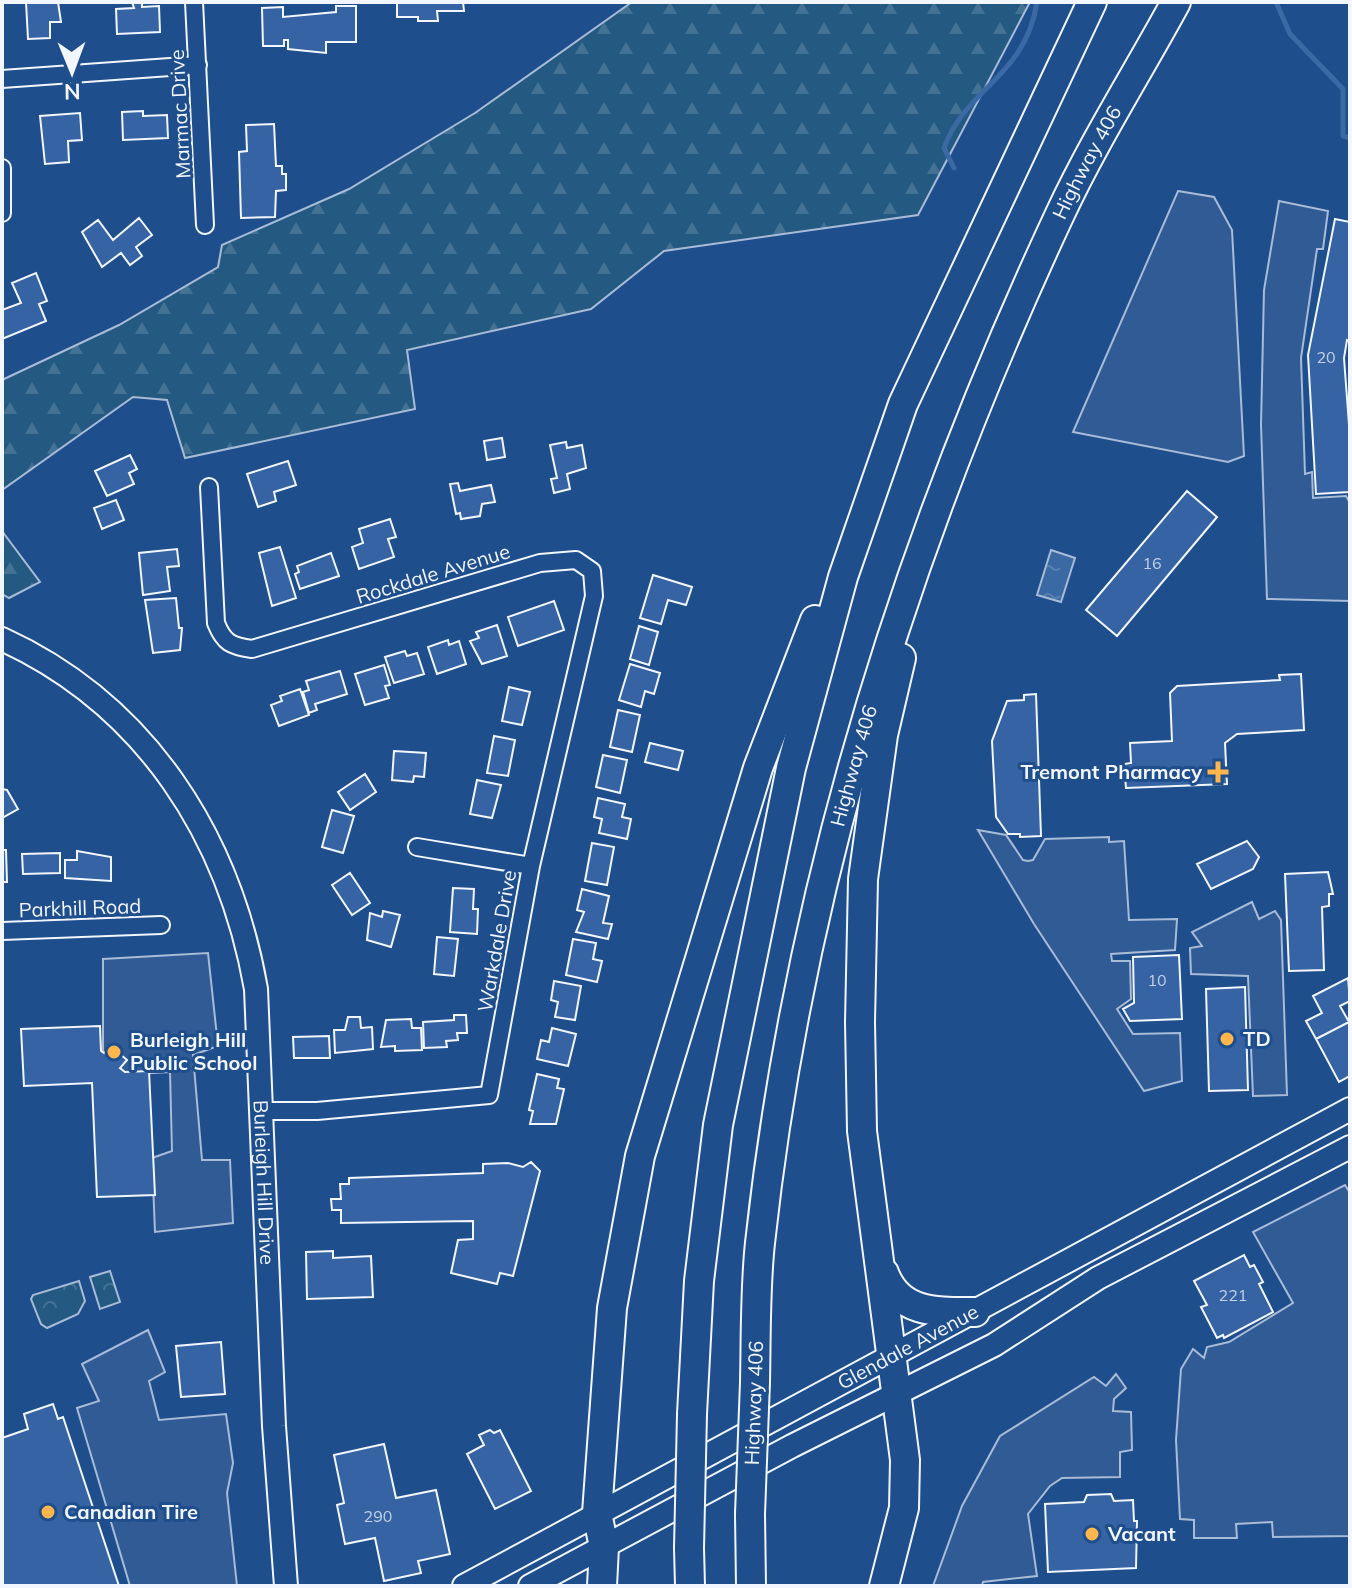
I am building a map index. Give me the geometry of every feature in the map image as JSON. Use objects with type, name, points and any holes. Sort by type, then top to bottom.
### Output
[{"type":"highway","points":[[602,1586],[604,1547],[597,1513],[612,1308],[640,1156],[758,768],[903,404],[1092,2]]},
{"type":"highway","name":"Highway 406","points":[[751,1586],[750,1514],[759,1246],[793,1012],[869,703],[952,460],[1061,211],[1176,2]]},
{"type":"highway","points":[[690,1586],[692,1414],[699,1281],[718,1125],[791,768],[843,577],[903,404]]},
{"type":"highway","points":[[884,1586],[904,1508],[905,1460],[862,1131],[863,879],[883,735],[952,460]]},
{"type":"highway","points":[[878,1258],[890,1290],[917,1309],[975,1312]]},
{"type":"main road","name":"Burleigh Hill Drive","points":[[2,639],[37,655],[115,713],[155,754],[184,796],[225,875],[246,935],[256,989],[274,1426],[286,1586]]},
{"type":"main road","name":"Glendale Avenue","points":[[464,1586],[1350,1109]]},
{"type":"main road","name":"Glendale Avenue","points":[[530,1586],[897,1392],[994,1345],[1098,1278],[1350,1147]]},
{"type":"street","name":"Marmac Drive","points":[[194,2],[205,225]]},
{"type":"street","points":[[2,79],[198,65]]},
{"type":"street","points":[[2,168],[2,213]]},
{"type":"street","name":"Rockdale Avenue","points":[[209,487],[216,623],[224,641],[252,649],[540,563],[576,560],[592,571]]},
{"type":"street","name":"Warkdale Drive","points":[[260,1111],[317,1111],[489,1095],[531,866],[594,596],[592,571]]},
{"type":"street","points":[[417,847],[531,866]]},
{"type":"street","name":"Parkhill Road","points":[[2,931],[161,925]]},
{"type":"green space","points":[[632,2],[1030,2],[918,215],[664,251],[591,309],[407,350],[415,409],[185,458],[167,400],[133,397],[2,490],[2,380],[119,325],[218,267],[222,245],[349,189],[475,113]]},
{"type":"green space","points":[[2,531],[40,582],[9,598],[2,594]]},
{"type":"green space","points":[[110,1271],[120,1302],[100,1309],[90,1277]]},
{"type":"green space","points":[[79,1281],[85,1301],[78,1314],[47,1328],[41,1324],[31,1299],[33,1295]]},
{"type":"shaded area","points":[[1178,191],[1214,197],[1232,230],[1244,456],[1228,462],[1073,432]]},
{"type":"shaded area","points":[[1279,201],[1328,211],[1323,249],[1317,249],[1301,358],[1305,474],[1312,472],[1313,498],[1346,496],[1350,503],[1350,601],[1267,599],[1261,425],[1264,290]]},
{"type":"shaded area","points":[[978,830],[1006,835],[1023,860],[1028,861],[1033,860],[1045,839],[1109,837],[1109,842],[1124,841],[1129,920],[1177,919],[1175,950],[1111,954],[1112,961],[1130,961],[1131,999],[1117,1009],[1133,1034],[1180,1033],[1182,1081],[1144,1091],[1034,924]]},
{"type":"shaded area","points":[[1252,902],[1259,919],[1275,911],[1281,920],[1287,1095],[1253,1096],[1248,976],[1191,974],[1190,948],[1202,946],[1192,932]]},
{"type":"shaded area","points":[[208,953],[218,1046],[193,1055],[202,1160],[230,1160],[233,1223],[155,1232],[152,1158],[172,1151],[170,1072],[120,1075],[103,1051],[103,959]]},
{"type":"shaded area","points":[[1345,1185],[1350,1193],[1350,1536],[1273,1537],[1272,1522],[1236,1524],[1237,1538],[1194,1538],[1194,1520],[1180,1519],[1176,1440],[1181,1369],[1193,1349],[1204,1358],[1207,1347],[1229,1342],[1293,1303],[1253,1232]]},
{"type":"shaded area","points":[[148,1330],[165,1372],[149,1381],[159,1420],[226,1414],[233,1463],[227,1493],[237,1586],[130,1586],[77,1408],[99,1401],[82,1364]]},
{"type":"shaded area","points":[[1116,1374],[1126,1388],[1114,1399],[1113,1411],[1131,1412],[1132,1450],[1120,1452],[1120,1477],[1062,1478],[1050,1486],[1028,1514],[1037,1576],[983,1582],[982,1586],[933,1586],[962,1506],[1000,1436],[1094,1377],[1106,1386]]},
{"type":"water","points":[[1051,550],[1075,558],[1061,602],[1037,595]]},
{"type":"building","points":[[26,2],[58,2],[61,22],[50,22],[50,38],[28,39]]},
{"type":"building","points":[[132,2],[154,2],[142,3],[142,7],[159,6],[160,32],[117,34],[116,9],[134,8]]},
{"type":"building","points":[[397,2],[463,2],[464,11],[437,11],[438,21],[418,21],[418,17],[397,17]]},
{"type":"building","points":[[336,6],[356,6],[356,42],[326,42],[326,53],[288,49],[288,40],[284,40],[284,46],[263,46],[262,8],[283,7],[283,17],[336,12]]},
{"type":"building","points":[[143,111],[143,116],[167,115],[168,138],[123,140],[122,112]]},
{"type":"building","points":[[80,113],[82,140],[68,141],[69,162],[45,164],[40,116]]},
{"type":"building","points":[[274,124],[276,166],[282,166],[282,174],[286,174],[286,190],[276,191],[275,217],[241,218],[239,152],[247,151],[246,125]]},
{"type":"building","points":[[139,218],[152,235],[136,247],[142,256],[130,265],[121,253],[102,267],[82,232],[98,220],[113,240]]},
{"type":"building","points":[[1335,219],[1350,222],[1350,341],[1347,340],[1344,358],[1350,438],[1349,492],[1316,494],[1308,355]]},
{"type":"building","points":[[36,273],[47,301],[39,304],[46,321],[2,339],[2,310],[21,303],[12,283]]},
{"type":"building","points":[[502,438],[505,457],[487,460],[484,441]]},
{"type":"building","points":[[566,442],[567,448],[582,445],[586,468],[567,474],[570,489],[554,493],[551,479],[557,478],[550,445]]},
{"type":"building","points":[[130,455],[137,469],[129,473],[134,484],[107,496],[95,471]]},
{"type":"building","points":[[288,461],[296,485],[274,492],[276,501],[258,507],[247,474]]},
{"type":"building","points":[[458,483],[460,491],[491,485],[495,502],[482,504],[480,516],[461,519],[460,513],[456,514],[450,484]]},
{"type":"building","points":[[1187,491],[1217,517],[1117,636],[1086,610]]},
{"type":"building","points":[[116,500],[124,520],[102,529],[94,508]]},
{"type":"building","points":[[390,519],[396,537],[388,539],[394,557],[359,569],[352,547],[363,543],[359,529]]},
{"type":"building","points":[[280,547],[296,598],[272,606],[259,553]]},
{"type":"building","points":[[177,549],[179,566],[167,567],[170,591],[143,595],[139,553]]},
{"type":"building","points":[[331,553],[339,576],[300,589],[295,574],[299,572],[297,566]]},
{"type":"building","points":[[653,575],[692,587],[686,605],[668,600],[661,624],[640,618]]},
{"type":"building","points":[[176,598],[179,628],[182,628],[180,650],[153,653],[145,600]]},
{"type":"building","points":[[554,601],[564,630],[518,646],[508,617]]},
{"type":"building","points":[[497,625],[507,656],[482,664],[470,641],[479,638],[476,632]]},
{"type":"building","points":[[639,626],[658,632],[649,665],[630,659]]},
{"type":"building","points":[[448,640],[449,645],[459,641],[466,664],[437,674],[428,647]]},
{"type":"building","points":[[405,651],[407,656],[417,653],[424,674],[394,683],[385,657]]},
{"type":"building","points":[[630,664],[660,673],[654,694],[645,691],[641,707],[619,700]]},
{"type":"building","points":[[384,665],[390,685],[385,686],[389,698],[365,705],[355,674]]},
{"type":"building","points":[[340,671],[347,694],[315,704],[317,710],[309,713],[303,692],[309,690],[306,681]]},
{"type":"building","points":[[1301,674],[1304,730],[1237,734],[1225,743],[1227,784],[1126,788],[1124,764],[1131,763],[1130,743],[1172,741],[1170,693],[1177,686],[1280,680],[1279,675]]},
{"type":"building","points":[[509,687],[530,692],[522,725],[502,721]]},
{"type":"building","points":[[300,689],[309,715],[279,726],[271,705],[282,701],[280,696]]},
{"type":"building","points":[[1036,694],[1041,836],[1020,837],[1020,834],[1008,834],[996,817],[992,741],[1007,701],[1024,700],[1024,695]]},
{"type":"building","points":[[618,710],[640,715],[632,752],[610,747]]},
{"type":"building","points":[[494,736],[515,740],[508,776],[487,773]]},
{"type":"building","points":[[650,743],[683,751],[678,770],[645,762]]},
{"type":"building","points":[[394,751],[426,753],[424,777],[414,776],[413,782],[392,780]]},
{"type":"building","points":[[603,755],[627,760],[620,793],[596,787]]},
{"type":"building","points":[[365,774],[376,792],[350,810],[338,792]]},
{"type":"building","points":[[477,780],[501,785],[492,818],[470,814]]},
{"type":"building","points":[[2,789],[7,790],[18,809],[2,818]]},
{"type":"building","points":[[598,798],[625,804],[622,817],[631,819],[627,839],[599,833],[602,819],[594,817]]},
{"type":"building","points":[[332,810],[354,816],[343,853],[322,847]]},
{"type":"building","points":[[1247,841],[1259,857],[1253,869],[1211,889],[1197,864]]},
{"type":"building","points":[[592,843],[614,847],[607,885],[585,881]]},
{"type":"building","points":[[2,850],[6,850],[7,882],[2,882]]},
{"type":"building","points":[[77,851],[111,857],[111,881],[65,878],[65,860],[77,860]]},
{"type":"building","points":[[60,853],[60,873],[23,874],[22,854]]},
{"type":"building","points":[[1328,872],[1333,894],[1329,894],[1329,906],[1322,907],[1324,970],[1289,971],[1285,874]]},
{"type":"building","points":[[350,873],[370,903],[352,915],[332,885]]},
{"type":"building","points":[[453,888],[474,889],[473,909],[478,909],[477,934],[450,932]]},
{"type":"building","points":[[582,889],[609,896],[603,923],[612,924],[608,939],[576,932],[584,912],[577,910]]},
{"type":"building","points":[[383,911],[400,915],[391,947],[367,940],[370,913],[382,917]]},
{"type":"building","points":[[437,937],[458,939],[454,976],[434,974]]},
{"type":"building","points":[[573,939],[596,943],[593,959],[602,961],[597,982],[566,975]]},
{"type":"building","points":[[1179,955],[1182,1019],[1130,1021],[1123,1009],[1134,1003],[1133,957]]},
{"type":"building","points":[[1348,978],[1350,1001],[1340,1006],[1349,1022],[1316,1039],[1306,1021],[1322,1013],[1313,996]]},
{"type":"building","points":[[554,981],[581,986],[575,1020],[555,1017],[558,1002],[551,1000]]},
{"type":"building","name":"TD","points":[[1245,987],[1248,1090],[1209,1091],[1206,989]]},
{"type":"building","points":[[454,1015],[466,1015],[467,1033],[457,1033],[458,1040],[446,1041],[447,1047],[424,1048],[423,1022],[454,1020]]},
{"type":"building","points":[[348,1017],[360,1017],[361,1028],[372,1027],[373,1049],[335,1053],[334,1030],[345,1030]]},
{"type":"building","points":[[411,1019],[412,1028],[421,1028],[422,1050],[395,1051],[395,1046],[381,1047],[386,1020]]},
{"type":"building","points":[[1349,1022],[1350,1076],[1339,1082],[1316,1039]]},
{"type":"building","points":[[100,1026],[101,1051],[104,1053],[111,1046],[127,1060],[120,1068],[125,1072],[149,1071],[155,1195],[97,1197],[92,1083],[24,1086],[21,1029]]},
{"type":"building","points":[[552,1028],[576,1034],[568,1066],[537,1059],[541,1040],[549,1042]]},
{"type":"building","points":[[329,1036],[330,1058],[294,1058],[293,1037]]},
{"type":"building","points":[[537,1074],[559,1079],[557,1088],[564,1089],[556,1124],[530,1124],[533,1111],[529,1110]]},
{"type":"building","points":[[531,1162],[540,1171],[513,1276],[500,1273],[497,1284],[451,1273],[458,1240],[473,1239],[473,1221],[341,1223],[341,1210],[332,1210],[331,1199],[341,1199],[340,1184],[349,1184],[349,1178],[483,1173],[483,1164],[508,1163],[523,1167]]},
{"type":"building","points":[[333,1251],[333,1258],[371,1256],[373,1297],[307,1299],[306,1252]]},
{"type":"building","points":[[1244,1255],[1250,1267],[1254,1265],[1263,1282],[1259,1284],[1273,1312],[1224,1338],[1223,1335],[1217,1338],[1201,1307],[1207,1305],[1194,1281]]},
{"type":"building","points":[[221,1342],[225,1394],[181,1397],[176,1346]]},
{"type":"building","name":"Canadian Tire","points":[[53,1404],[58,1419],[63,1417],[119,1586],[2,1586],[2,1438],[28,1429],[24,1414]]},
{"type":"building","points":[[490,1430],[494,1433],[500,1430],[531,1491],[495,1509],[467,1454],[484,1445],[479,1435]]},
{"type":"building","points":[[384,1444],[396,1498],[436,1490],[450,1554],[418,1561],[421,1573],[384,1581],[375,1538],[345,1544],[337,1505],[344,1503],[334,1455]]},
{"type":"building","name":"Vacant","points":[[1111,1494],[1114,1501],[1133,1500],[1134,1521],[1137,1521],[1136,1568],[1048,1572],[1045,1504],[1084,1502],[1087,1495]]},
{"type":"waterway","points":[[954,168],[944,148],[954,127],[1021,48],[1031,28],[1037,2]]},
{"type":"waterway","points":[[1276,2],[1290,34],[1343,89],[1343,136],[1350,138]]},
{"type":"place","name":"Tremont Pharmacy","points":[[1218,772]]},
{"type":"place","name":"TD","points":[[1227,1039]]},
{"type":"place","name":"Burleigh Hill Public School","points":[[114,1052]]},
{"type":"place","name":"Canadian Tire","points":[[48,1512]]},
{"type":"place","name":"Vacant","points":[[1092,1534]]}]
